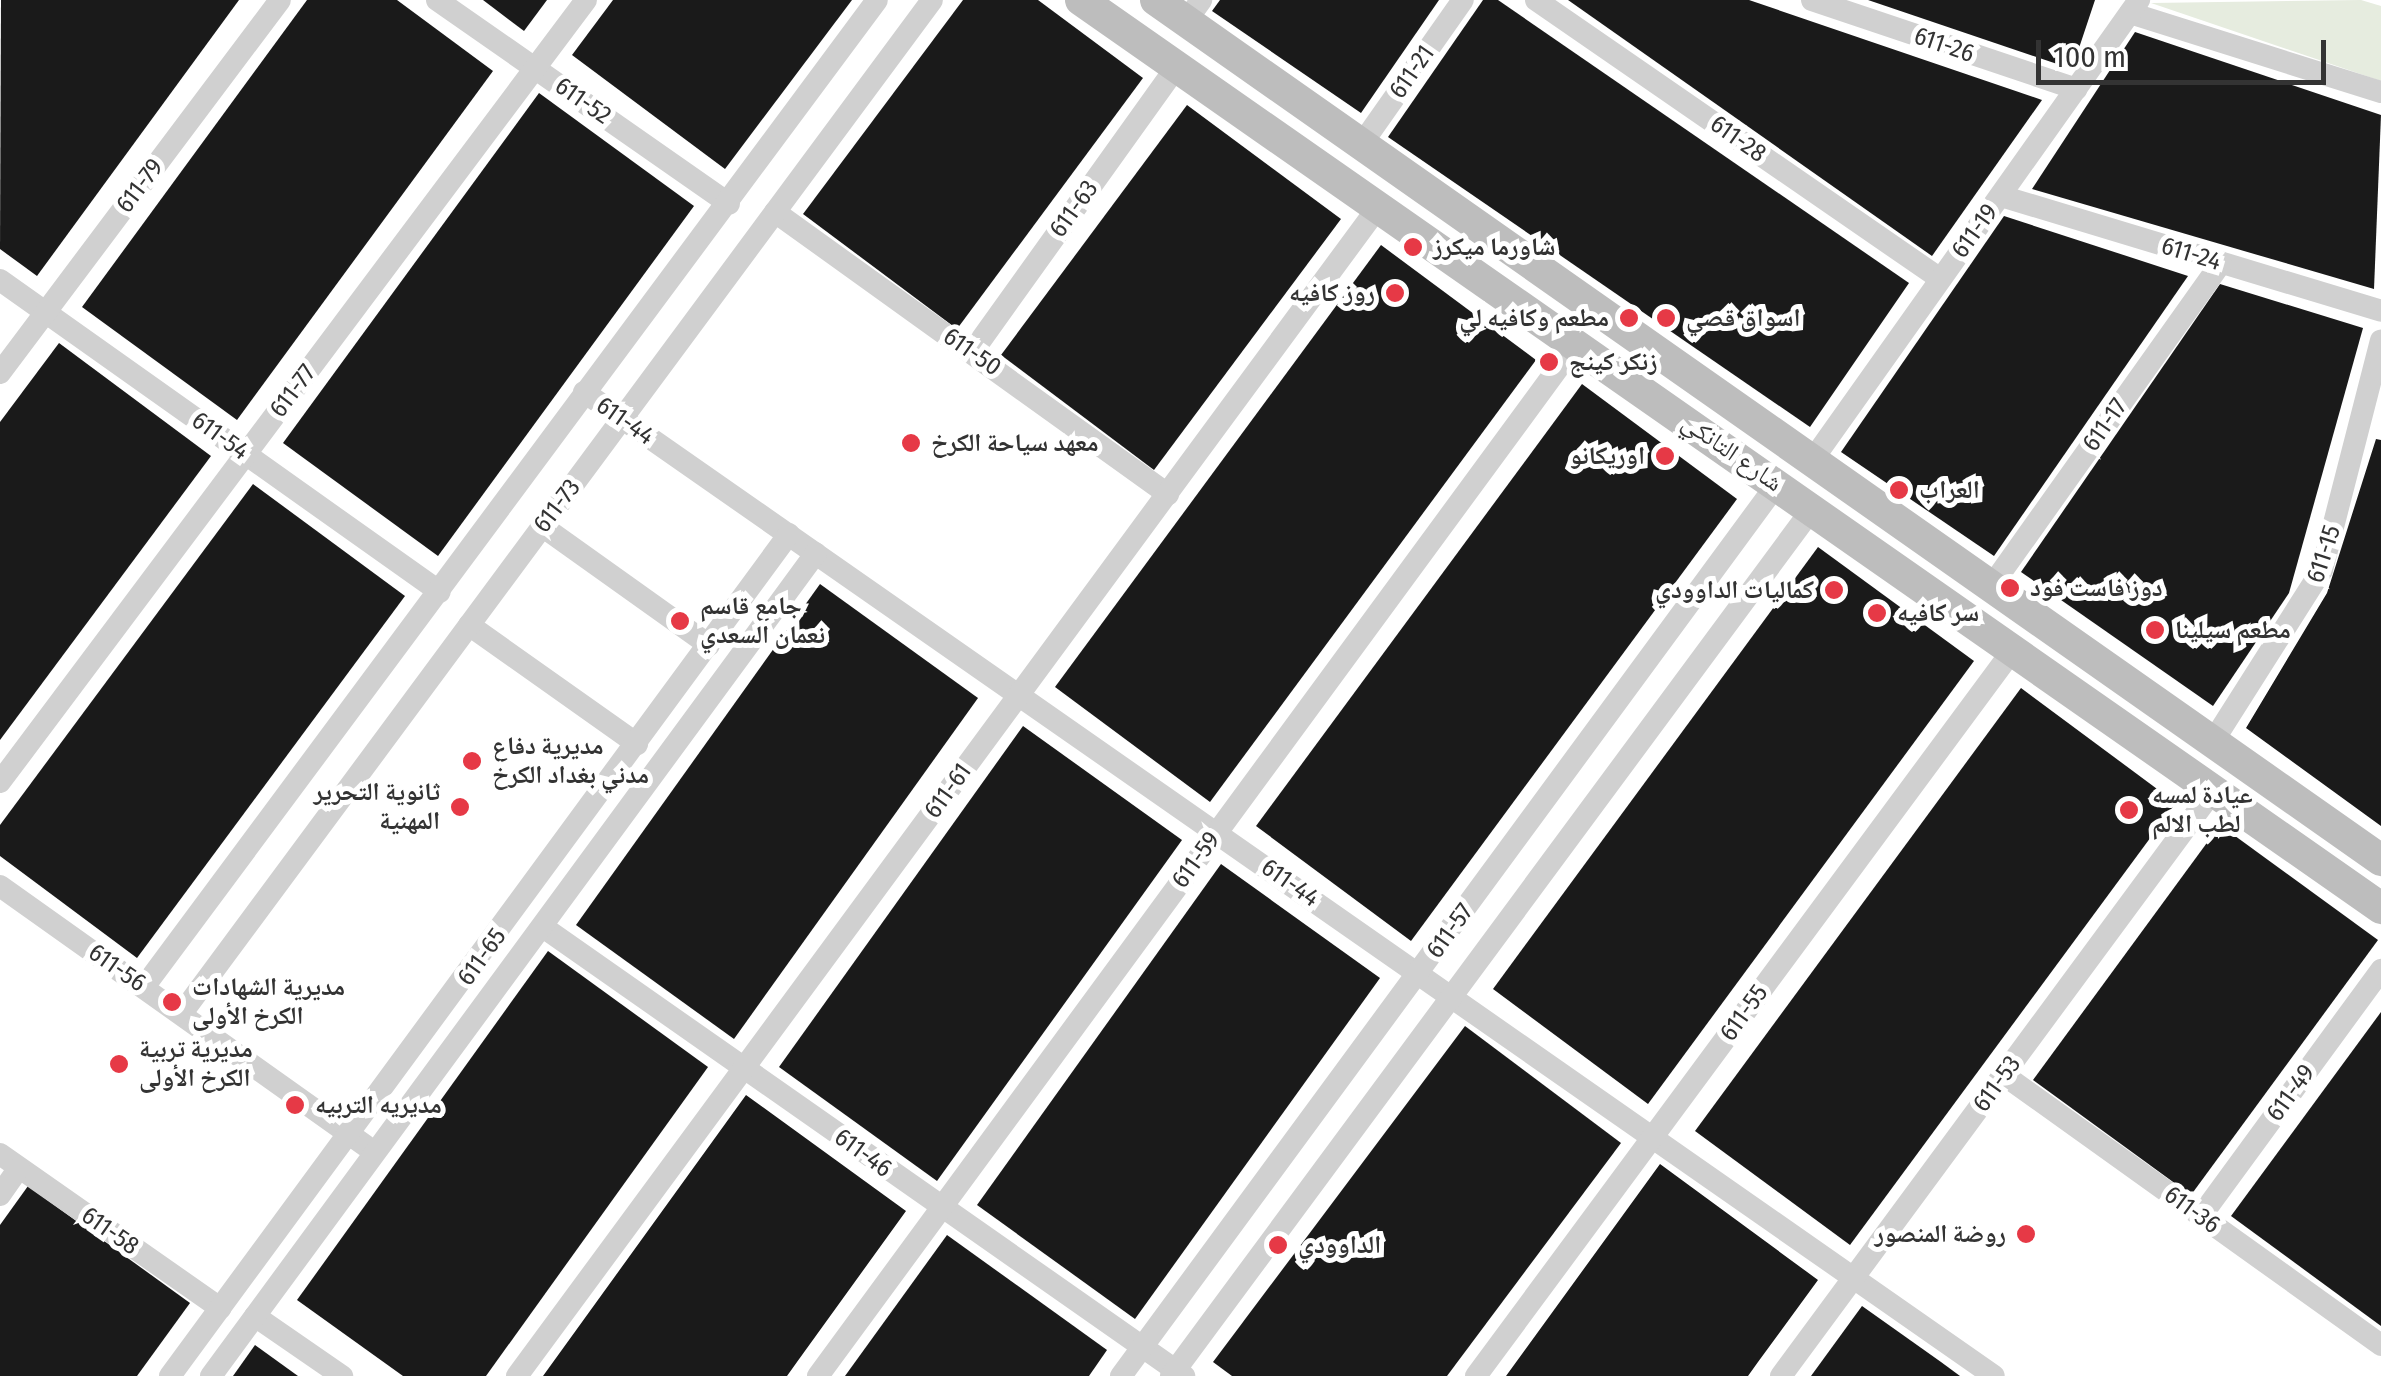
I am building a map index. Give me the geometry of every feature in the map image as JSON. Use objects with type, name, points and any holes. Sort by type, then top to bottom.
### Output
[{"type":"street","name":"611-79","points":[[0,372],[280,0]]},
{"type":"street","name":"611-52","points":[[436,0],[728,204]]},
{"type":"street","name":"611-77","points":[[0,782],[586,0]]},
{"type":"street","name":"611-73","points":[[144,987],[877,0]]},
{"type":"street","name":"611-73","points":[[182,1013],[932,0]]},
{"type":"street","name":"شارع التانكي","points":[[1081,0],[2381,908]]},
{"type":"street","name":"شارع التانكي","points":[[1156,0],[1194,10],[1361,144],[1498,246],[2381,860]]},
{"type":"street","name":"611-21","points":[[1361,144],[1463,0]]},
{"type":"street","name":"611-28","points":[[1536,0],[1940,279]]},
{"type":"street","name":"611-26","points":[[1812,0],[2076,90]]},
{"type":"street","name":"611-19","points":[[1812,462],[2134,7]]},
{"type":"street","points":[[2134,7],[2381,92]]},
{"type":"street","name":"611-63","points":[[972,351],[1176,67]]},
{"type":"street","name":"611-24","points":[[2000,196],[2381,311]]},
{"type":"street","name":"611-61","points":[[517,1376],[1379,206]]},
{"type":"street","name":"611-50","points":[[775,212],[1168,494]]},
{"type":"street","points":[[1476,274],[1498,246]]},
{"type":"street","name":"611-17","points":[[1990,588],[2221,262]]},
{"type":"street","name":"611-54","points":[[0,280],[440,592]]},
{"type":"street","name":"611-15","points":[[2212,743],[2322,570],[2373,412],[2381,340]]},
{"type":"street","name":"611-59","points":[[818,1376],[1575,345]]},
{"type":"street","name":"611-44","points":[[584,392],[1994,1376]]},
{"type":"street","name":"611-57","points":[[1121,1376],[1776,484]]},
{"type":"street","name":"611-57","points":[[1177,1374],[1812,509]]},
{"type":"street","points":[[1873,550],[1894,520]]},
{"type":"street","points":[[542,526],[709,644]]},
{"type":"street","name":"611-65","points":[[170,1376],[352,1136],[789,534]]},
{"type":"street","name":"611-65","points":[[211,1376],[380,1155],[816,553]]},
{"type":"street","points":[[469,625],[636,744]]},
{"type":"street","name":"611-55","points":[[1476,1376],[2012,651]]},
{"type":"street","name":"611-53","points":[[1781,1376],[2212,792]]},
{"type":"street","points":[[2320,866],[2342,833]]},
{"type":"street","name":"611-56","points":[[0,886],[380,1155]]},
{"type":"street","name":"611-46","points":[[542,927],[1177,1374]]},
{"type":"street","name":"611-49","points":[[2201,1216],[2381,970]]},
{"type":"street","name":"611-36","points":[[2004,1075],[2381,1344]]},
{"type":"street","points":[[0,1195],[10,1161]]},
{"type":"street","name":"611-58","points":[[10,1161],[220,1308]]},
{"type":"street","points":[[255,1316],[342,1376]]},
{"type":"shaded area","points":[[2361,0],[2381,6],[2381,81],[2151,3]]},
{"type":"building","points":[[1,0],[239,0],[37,276],[0,249]]},
{"type":"building","points":[[307,0],[397,0],[493,71],[237,420],[82,307]]},
{"type":"building","points":[[483,0],[547,0],[524,31]]},
{"type":"building","points":[[613,0],[852,0],[725,169],[572,55]]},
{"type":"building","points":[[963,0],[1038,0],[1143,78],[957,329],[803,214]]},
{"type":"building","points":[[1220,0],[1439,0],[1361,113],[1212,11]]},
{"type":"building","points":[[1483,0],[1498,0],[1909,283],[1810,427],[1388,137]]},
{"type":"building","points":[[1568,0],[1749,0],[2042,100],[1932,256]]},
{"type":"building","points":[[1868,0],[2095,0],[2072,69]]},
{"type":"building","points":[[2135,32],[2381,115],[2374,289],[2032,189]]},
{"type":"building","points":[[539,93],[694,206],[438,556],[283,443]]},
{"type":"building","points":[[1187,105],[1341,219],[1154,470],[1001,355]]},
{"type":"building","points":[[2004,216],[2188,276],[1994,556],[1841,452]]},
{"type":"building","points":[[1381,245],[1536,360],[1210,802],[1055,687]]},
{"type":"building","points":[[2220,284],[2363,328],[2289,593],[2213,706],[2021,572]]},
{"type":"building","points":[[59,343],[211,456],[0,740],[0,422]]},
{"type":"building","points":[[1582,384],[1737,499],[1411,941],[1256,826]]},
{"type":"building","points":[[2376,439],[2381,440],[2381,826],[2246,728],[2327,593]]},
{"type":"building","points":[[253,484],[405,596],[137,958],[0,856],[0,825]]},
{"type":"building","points":[[1818,547],[1974,661],[1648,1104],[1493,989]]},
{"type":"building","points":[[820,584],[978,698],[734,1039],[576,925]]},
{"type":"building","points":[[2021,688],[2176,803],[1850,1245],[1695,1131]]},
{"type":"building","points":[[1023,726],[1182,840],[937,1181],[779,1067]]},
{"type":"building","points":[[2220,825],[2378,940],[2191,1195],[2033,1080]]},
{"type":"building","points":[[1221,864],[1380,978],[1135,1319],[977,1205]]},
{"type":"building","points":[[548,951],[708,1067],[486,1376],[403,1376],[297,1300]]},
{"type":"building","points":[[2381,1012],[2381,1326],[2231,1216]]},
{"type":"building","points":[[1465,1026],[1621,1143],[1447,1376],[1232,1376],[1213,1362]]},
{"type":"building","points":[[746,1095],[906,1211],[787,1376],[543,1376]]},
{"type":"building","points":[[1660,1164],[1818,1280],[1748,1376],[1506,1376]]},
{"type":"building","points":[[28,1186],[190,1303],[137,1376],[0,1376],[0,1225]]},
{"type":"building","points":[[947,1235],[1107,1350],[1089,1376],[845,1376]]},
{"type":"building","points":[[1862,1306],[1941,1362],[1960,1376],[1811,1376]]},
{"type":"building","points":[[255,1345],[298,1376],[233,1376]]},
{"type":"place","name":"شاورما ميكرز","points":[[1413,247]]},
{"type":"place","name":"روز كافيه","points":[[1395,293]]},
{"type":"place","name":"مطعم وكافيه لي","points":[[1629,318]]},
{"type":"place","name":"اسواق قصي","points":[[1666,318]]},
{"type":"place","name":"زنكر كينج","points":[[1549,362]]},
{"type":"place","name":"معهد سياحة الكرخ","points":[[911,443]]},
{"type":"place","name":"اوريكانو","points":[[1665,456]]},
{"type":"place","name":"العراب","points":[[1899,490]]},
{"type":"place","name":"دوز فاست فود","points":[[2010,588]]},
{"type":"place","name":"كماليات الداوودي","points":[[1834,590]]},
{"type":"place","name":"سر كافيه","points":[[1877,613]]},
{"type":"place","name":"جامع قاسم نعمان السعدي","points":[[680,621]]},
{"type":"place","name":"مطعم سيلينا","points":[[2155,630]]},
{"type":"place","name":"مديرية دفاع مدني بغداد الكرخ","points":[[472,761]]},
{"type":"place","name":"ثانوية التحرير المهنية","points":[[460,807]]},
{"type":"place","name":"عيادة لمسه لطب الالم","points":[[2129,810]]},
{"type":"place","name":"مديرية الشهادات الكرخ الأولى","points":[[172,1002]]},
{"type":"place","name":"مديرية تربية الكرخ الأولى","points":[[119,1064]]},
{"type":"place","name":"مديريه التربيه","points":[[295,1105]]},
{"type":"place","name":"روضة المنصور","points":[[2026,1234]]},
{"type":"place","name":"الداوودي","points":[[1278,1245]]}]
